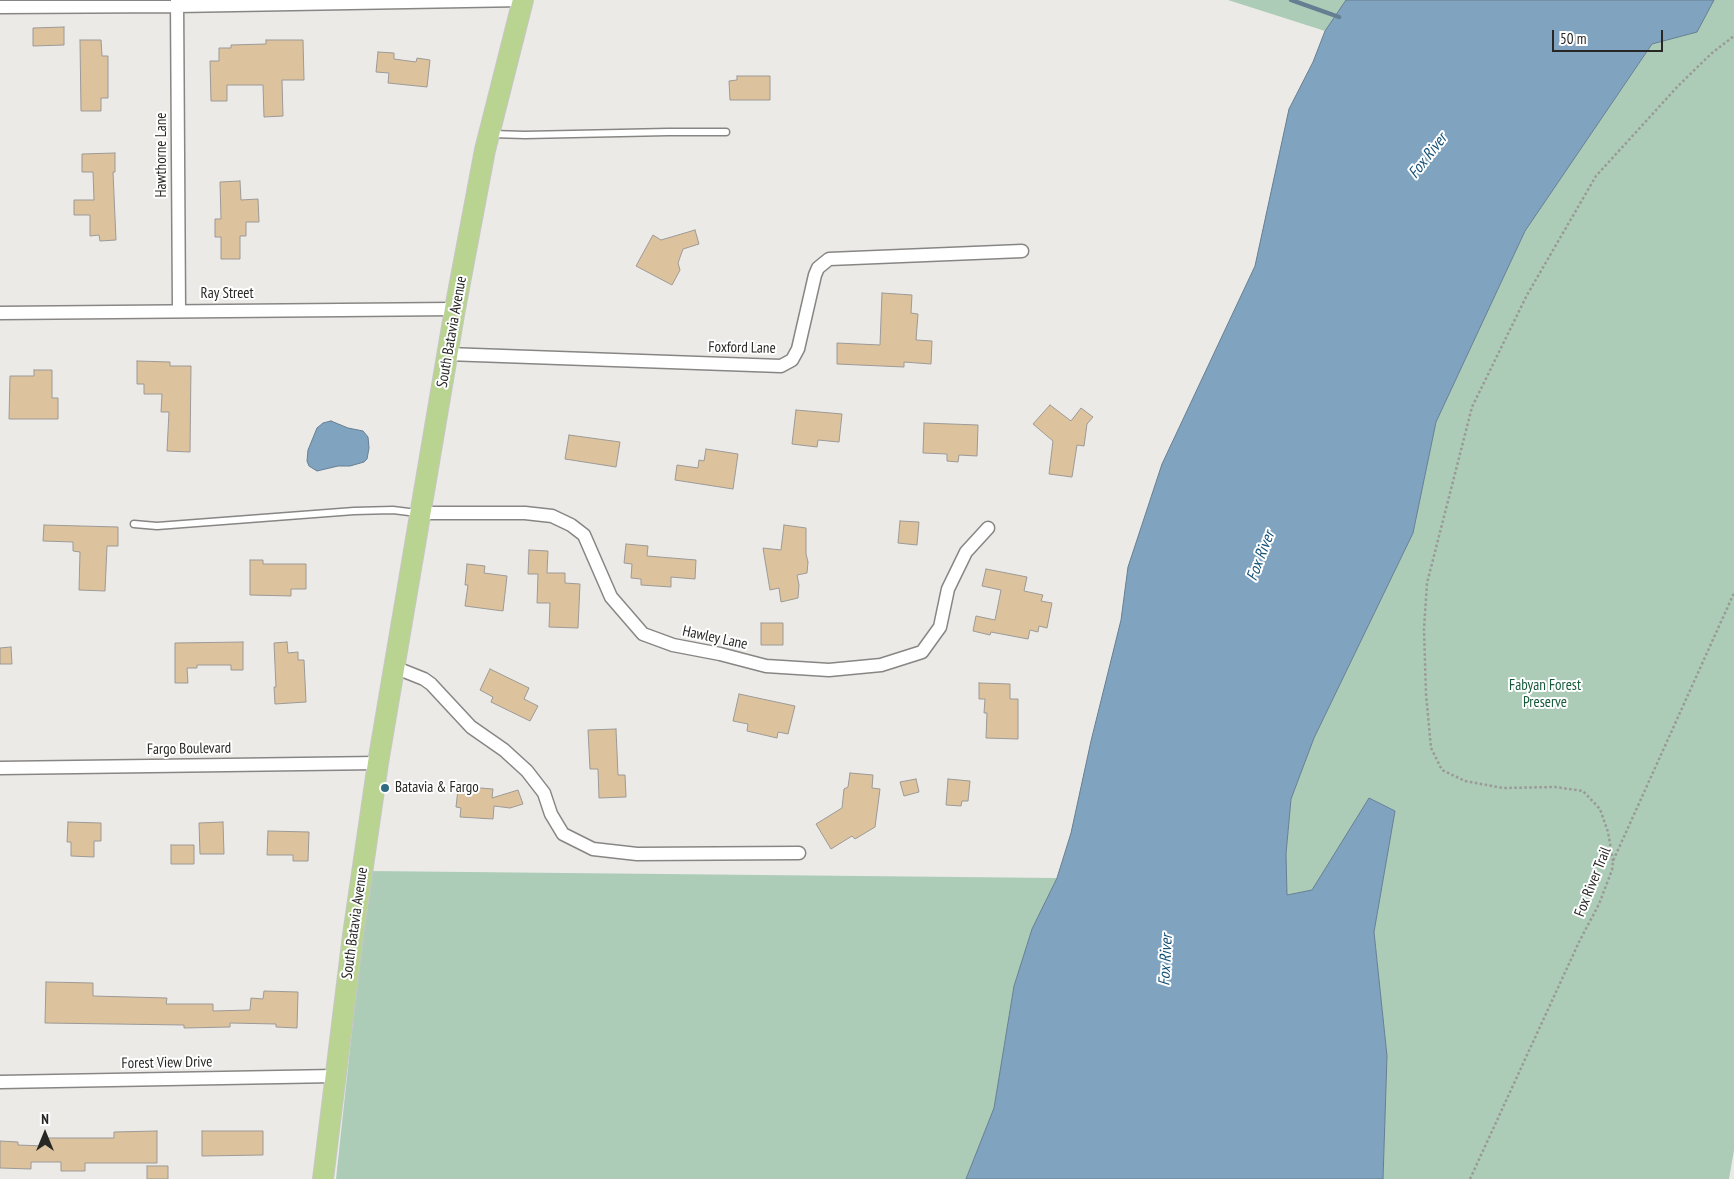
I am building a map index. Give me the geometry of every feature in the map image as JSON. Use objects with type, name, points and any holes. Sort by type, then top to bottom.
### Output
[{"type":"main road","name":"South Batavia Avenue","points":[[324,1179],[335,1076],[360,884],[394,667],[455,309],[488,134],[523,0]]},
{"type":"street","points":[[0,7],[177,3],[523,0]]},
{"type":"street","name":"Hawthorne Lane","points":[[177,3],[179,310]]},
{"type":"street","name":"Foxford Lane","points":[[448,354],[781,366],[792,360],[798,349],[813,281],[818,268],[829,259],[1022,251]]},
{"type":"street","name":"Ray Street","points":[[0,313],[455,309]]},
{"type":"street","name":"Hawley Lane","points":[[421,513],[525,513],[552,516],[584,535],[611,597],[643,634],[673,645],[720,654],[766,666],[829,670],[881,666],[922,652],[940,627],[948,589],[966,552],[988,528]]},
{"type":"street","points":[[394,667],[424,679],[431,684],[471,726],[504,750],[527,772],[544,793],[551,814],[563,834],[594,849],[637,854],[799,853]]},
{"type":"street","name":"Fargo Boulevard","points":[[0,768],[378,763]]},
{"type":"street","name":"Forest View Drive","points":[[0,1082],[335,1076]]},
{"type":"lane","points":[[488,134],[726,132]]},
{"type":"lane","points":[[134,524],[157,526],[354,511],[394,510],[421,513]]},
{"type":"path","points":[[1613,861],[1608,832],[1600,809],[1583,791],[1555,787],[1503,788],[1465,781],[1442,770],[1431,748],[1426,694],[1424,630],[1427,583],[1472,407],[1528,295],[1596,176],[1678,86],[1712,53],[1734,36]]},
{"type":"path","name":"Fox River Trail","points":[[1470,1179],[1579,942],[1600,904],[1612,870],[1613,861],[1734,593]]},
{"type":"green space","points":[[1228,0],[1346,0],[1325,31]]},
{"type":"green space","name":"Fabyan Forest Preserve","points":[[1714,0],[1734,0],[1734,1150],[1729,1179],[1383,1179],[1387,1056],[1374,932],[1395,811],[1369,798],[1312,890],[1286,895],[1286,854],[1291,799],[1314,738],[1413,533],[1436,422],[1525,231],[1652,44],[1696,32]]},
{"type":"green space","points":[[369,871],[1057,878],[1032,929],[1014,986],[994,1108],[966,1179],[336,1179]]},
{"type":"water","name":"Fox River","points":[[1346,0],[1714,0],[1697,32],[1652,44],[1525,231],[1436,422],[1413,533],[1314,738],[1291,799],[1286,854],[1287,895],[1312,890],[1369,798],[1395,811],[1374,932],[1387,1056],[1383,1179],[966,1179],[994,1108],[1014,986],[1032,929],[1057,878],[1071,833],[1091,741],[1121,620],[1128,567],[1162,464],[1255,266],[1289,109],[1313,62],[1325,31]]},
{"type":"water","points":[[331,421],[348,428],[363,431],[368,437],[369,448],[367,459],[364,462],[317,471],[309,466],[307,461],[308,450],[317,428],[323,423]]},
{"type":"building","points":[[64,27],[64,45],[33,46],[33,28]]},
{"type":"building","points":[[80,40],[101,40],[102,56],[108,56],[108,98],[101,98],[101,111],[81,111]]},
{"type":"building","points":[[266,40],[303,40],[304,80],[282,80],[283,116],[264,117],[263,85],[227,85],[227,101],[211,101],[210,61],[219,61],[219,48],[231,48],[231,45],[266,44]]},
{"type":"building","points":[[378,52],[394,53],[394,59],[416,62],[417,58],[430,60],[427,87],[388,83],[389,73],[376,72]]},
{"type":"building","points":[[737,76],[770,76],[770,100],[730,100],[729,81],[737,80]]},
{"type":"building","points":[[115,153],[115,172],[113,172],[116,240],[100,241],[99,235],[90,236],[90,215],[74,215],[74,200],[94,200],[93,172],[82,172],[82,154]]},
{"type":"building","points":[[240,181],[241,200],[258,199],[259,222],[246,222],[246,236],[240,236],[240,259],[221,259],[221,237],[215,237],[215,219],[221,219],[220,182]]},
{"type":"building","points":[[695,230],[699,244],[683,249],[678,263],[680,270],[672,285],[636,266],[653,235],[661,240]]},
{"type":"building","points":[[882,293],[912,295],[911,313],[918,314],[916,340],[932,341],[931,364],[904,362],[904,367],[837,364],[837,343],[880,345]]},
{"type":"building","points":[[137,361],[170,362],[170,366],[191,366],[190,452],[167,451],[169,412],[161,412],[162,394],[144,394],[144,384],[137,384]]},
{"type":"building","points":[[34,370],[52,370],[52,398],[58,398],[58,419],[9,419],[10,376],[34,376]]},
{"type":"building","points":[[1050,405],[1071,421],[1081,408],[1093,417],[1087,424],[1084,446],[1077,445],[1072,477],[1049,474],[1053,441],[1033,424]]},
{"type":"building","points":[[796,410],[842,414],[839,442],[818,440],[817,447],[792,444]]},
{"type":"building","points":[[924,423],[978,425],[977,456],[959,455],[958,462],[947,461],[947,454],[923,453]]},
{"type":"building","points":[[569,435],[620,442],[616,467],[565,459]]},
{"type":"building","points":[[706,449],[738,454],[733,489],[675,480],[677,465],[698,468],[699,460],[704,461]]},
{"type":"building","points":[[900,521],[919,522],[917,545],[898,543]]},
{"type":"building","points":[[44,525],[118,527],[118,546],[107,546],[105,591],[79,590],[80,552],[73,551],[73,542],[43,541]]},
{"type":"building","points":[[784,525],[806,528],[806,554],[808,562],[807,573],[797,575],[799,585],[798,598],[781,602],[779,588],[770,590],[763,548],[781,550]]},
{"type":"building","points":[[626,544],[648,546],[647,556],[696,560],[695,579],[671,577],[671,587],[641,585],[641,579],[631,578],[632,564],[624,563]]},
{"type":"building","points":[[529,550],[548,551],[547,573],[565,573],[565,583],[580,584],[578,628],[549,627],[550,603],[537,603],[538,574],[528,574]]},
{"type":"building","points":[[250,560],[263,560],[263,564],[306,564],[306,589],[291,589],[291,596],[250,595]]},
{"type":"building","points":[[467,564],[485,566],[484,573],[507,576],[503,611],[465,606],[468,585],[465,585]]},
{"type":"building","points":[[986,569],[1027,577],[1024,591],[1043,595],[1041,601],[1052,603],[1047,628],[1039,626],[1038,632],[1030,630],[1028,639],[991,632],[990,635],[973,631],[976,616],[995,620],[1001,590],[982,586]]},
{"type":"building","points":[[761,623],[783,623],[783,645],[761,645]]},
{"type":"building","points":[[243,642],[243,670],[231,670],[231,665],[197,665],[197,668],[187,668],[188,683],[175,683],[175,643]]},
{"type":"building","points":[[287,642],[288,653],[298,652],[298,660],[304,660],[306,702],[275,704],[274,643]]},
{"type":"building","points":[[11,647],[12,664],[0,664],[0,648]]},
{"type":"building","points":[[490,669],[529,688],[524,699],[538,706],[530,721],[491,702],[493,697],[480,690]]},
{"type":"building","points":[[979,683],[1010,684],[1010,699],[1018,699],[1018,739],[986,738],[987,713],[984,713],[985,699],[979,699]]},
{"type":"building","points":[[739,694],[795,706],[788,734],[778,732],[777,738],[747,731],[748,724],[733,721]]},
{"type":"building","points":[[616,729],[618,775],[625,775],[626,797],[599,798],[598,769],[590,769],[588,730]]},
{"type":"building","points":[[850,773],[873,775],[872,788],[880,789],[875,827],[855,839],[852,836],[831,849],[816,824],[842,808],[844,789],[848,787]]},
{"type":"building","points":[[916,779],[919,792],[904,796],[900,782]]},
{"type":"building","points":[[948,779],[970,781],[968,801],[962,801],[961,806],[946,805]]},
{"type":"building","points":[[468,787],[493,789],[492,798],[518,790],[523,804],[510,808],[494,806],[493,819],[460,817],[461,808],[456,807],[458,789],[468,790]]},
{"type":"building","points":[[68,822],[101,823],[101,841],[94,841],[94,857],[71,856],[71,842],[67,842]]},
{"type":"building","points":[[223,822],[224,854],[200,854],[199,823]]},
{"type":"building","points":[[268,831],[309,832],[308,861],[293,861],[293,855],[267,855]]},
{"type":"building","points":[[171,845],[194,845],[194,864],[171,864]]},
{"type":"building","points":[[46,982],[93,983],[93,996],[167,998],[166,1004],[213,1004],[213,1011],[250,1010],[251,998],[263,999],[264,991],[298,992],[297,1028],[276,1027],[276,1024],[230,1023],[230,1027],[184,1028],[184,1025],[45,1023]]},
{"type":"building","points":[[157,1131],[157,1163],[85,1163],[85,1171],[61,1171],[61,1162],[31,1162],[31,1169],[0,1168],[0,1141],[18,1142],[18,1145],[44,1146],[44,1138],[114,1138],[114,1132]]},
{"type":"building","points":[[202,1131],[263,1131],[263,1155],[202,1156]]},
{"type":"building","points":[[147,1166],[168,1166],[168,1179],[147,1179]]},
{"type":"waterway","points":[[1291,0],[1339,17]]},
{"type":"place","name":"Batavia & Fargo","points":[[385,788]]}]
